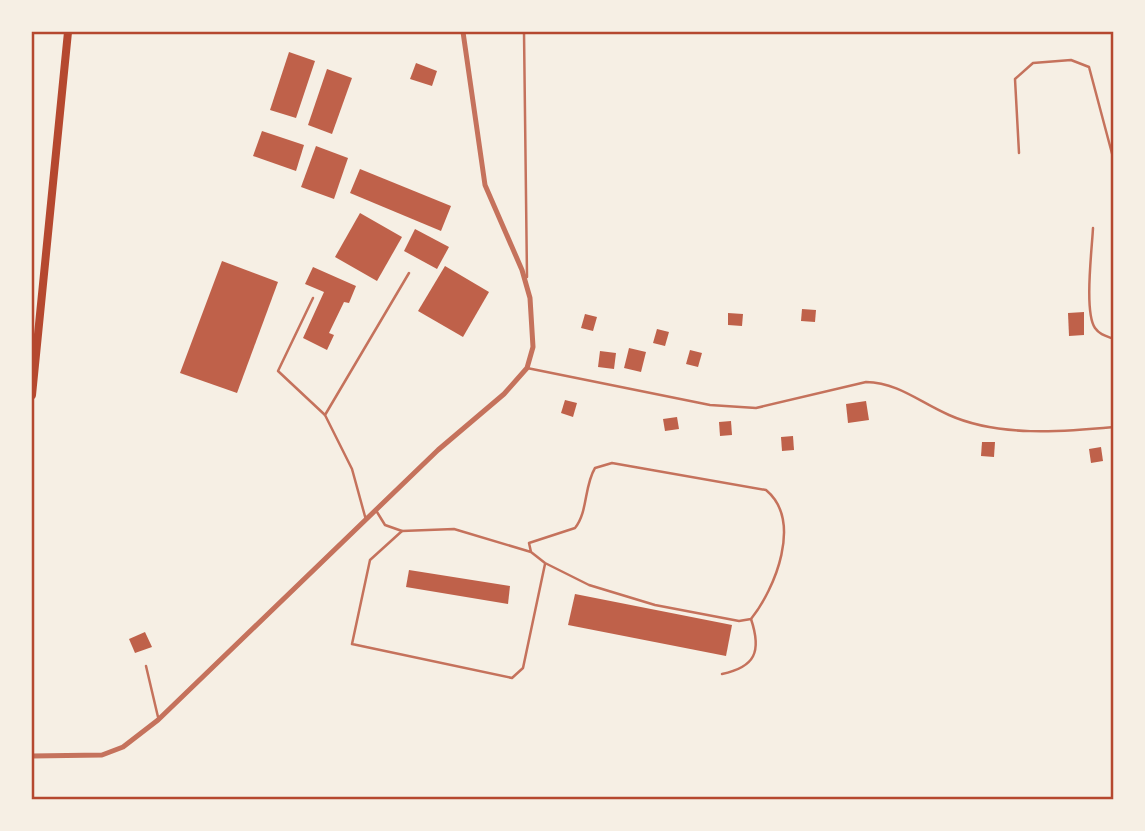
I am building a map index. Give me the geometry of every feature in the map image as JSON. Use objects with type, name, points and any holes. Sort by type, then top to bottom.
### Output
[{"type":"main road","points":[[32,395],[68,32]]},
{"type":"street","points":[[32,756],[102,755],[123,747],[158,720],[377,512],[438,450],[505,394],[527,368],[534,328],[527,287],[485,184],[463,32]]},
{"type":"lane","points":[[524,32],[527,287]]},
{"type":"lane","points":[[1019,153],[1014,79],[1033,63],[1071,60],[1089,67],[1114,161]]},
{"type":"lane","points":[[1093,228],[1090,303],[1093,326],[1102,335],[1114,339]]},
{"type":"lane","points":[[326,415],[409,273]]},
{"type":"lane","points":[[313,298],[278,371],[326,415],[352,469],[366,520]]},
{"type":"lane","points":[[527,368],[710,405],[756,408],[866,383],[883,383],[897,386],[950,416],[995,428],[1070,432],[1114,427]]},
{"type":"lane","points":[[531,552],[529,543],[575,528],[588,479],[594,468],[601,465],[611,463],[766,490],[774,497],[780,511],[784,538],[776,575],[765,600],[751,619],[756,646],[752,659],[742,670],[722,674]]},
{"type":"lane","points":[[377,512],[385,526],[402,531],[454,529],[531,552],[545,563],[589,585],[654,605],[718,619],[751,619]]},
{"type":"lane","points":[[402,531],[370,560],[352,645],[512,677],[523,668],[545,563]]},
{"type":"lane","points":[[146,666],[158,720]]},
{"type":"building","points":[[289,52],[315,61],[296,118],[270,110]]},
{"type":"building","points":[[416,63],[437,71],[432,86],[410,79]]},
{"type":"building","points":[[327,69],[352,78],[332,134],[308,125]]},
{"type":"building","points":[[262,131],[304,145],[296,171],[253,156]]},
{"type":"building","points":[[316,146],[348,158],[334,199],[301,187]]},
{"type":"building","points":[[360,169],[451,206],[441,231],[350,193]]},
{"type":"building","points":[[360,213],[402,237],[377,281],[335,257]]},
{"type":"building","points":[[415,229],[449,247],[437,269],[404,251]]},
{"type":"building","points":[[222,261],[278,282],[237,393],[180,373]]},
{"type":"building","points":[[445,266],[489,292],[463,337],[418,311]]},
{"type":"building","points":[[313,267],[356,286],[349,303],[344,302],[329,333],[334,335],[327,350],[303,338],[324,292],[305,284]]},
{"type":"building","points":[[802,309],[816,310],[815,322],[801,321]]},
{"type":"building","points":[[1084,312],[1084,335],[1069,336],[1068,313]]},
{"type":"building","points":[[728,313],[743,314],[742,326],[728,325]]},
{"type":"building","points":[[585,314],[597,317],[593,331],[581,328]]},
{"type":"building","points":[[657,329],[669,332],[665,346],[653,343]]},
{"type":"building","points":[[629,348],[646,352],[641,372],[624,368]]},
{"type":"building","points":[[690,350],[702,353],[698,367],[686,364]]},
{"type":"building","points":[[600,351],[616,353],[614,369],[598,367]]},
{"type":"building","points":[[565,400],[577,403],[573,417],[561,413]]},
{"type":"building","points":[[866,401],[869,420],[848,423],[846,404]]},
{"type":"building","points":[[677,417],[679,429],[665,431],[663,419]]},
{"type":"building","points":[[731,421],[732,435],[720,436],[719,422]]},
{"type":"building","points":[[793,436],[794,450],[782,451],[781,437]]},
{"type":"building","points":[[982,442],[995,442],[994,457],[981,456]]},
{"type":"building","points":[[1101,447],[1103,461],[1091,463],[1089,449]]},
{"type":"building","points":[[409,570],[510,586],[508,604],[406,587]]},
{"type":"building","points":[[575,594],[732,625],[726,656],[568,625]]},
{"type":"building","points":[[145,632],[152,647],[135,653],[129,639]]}]
